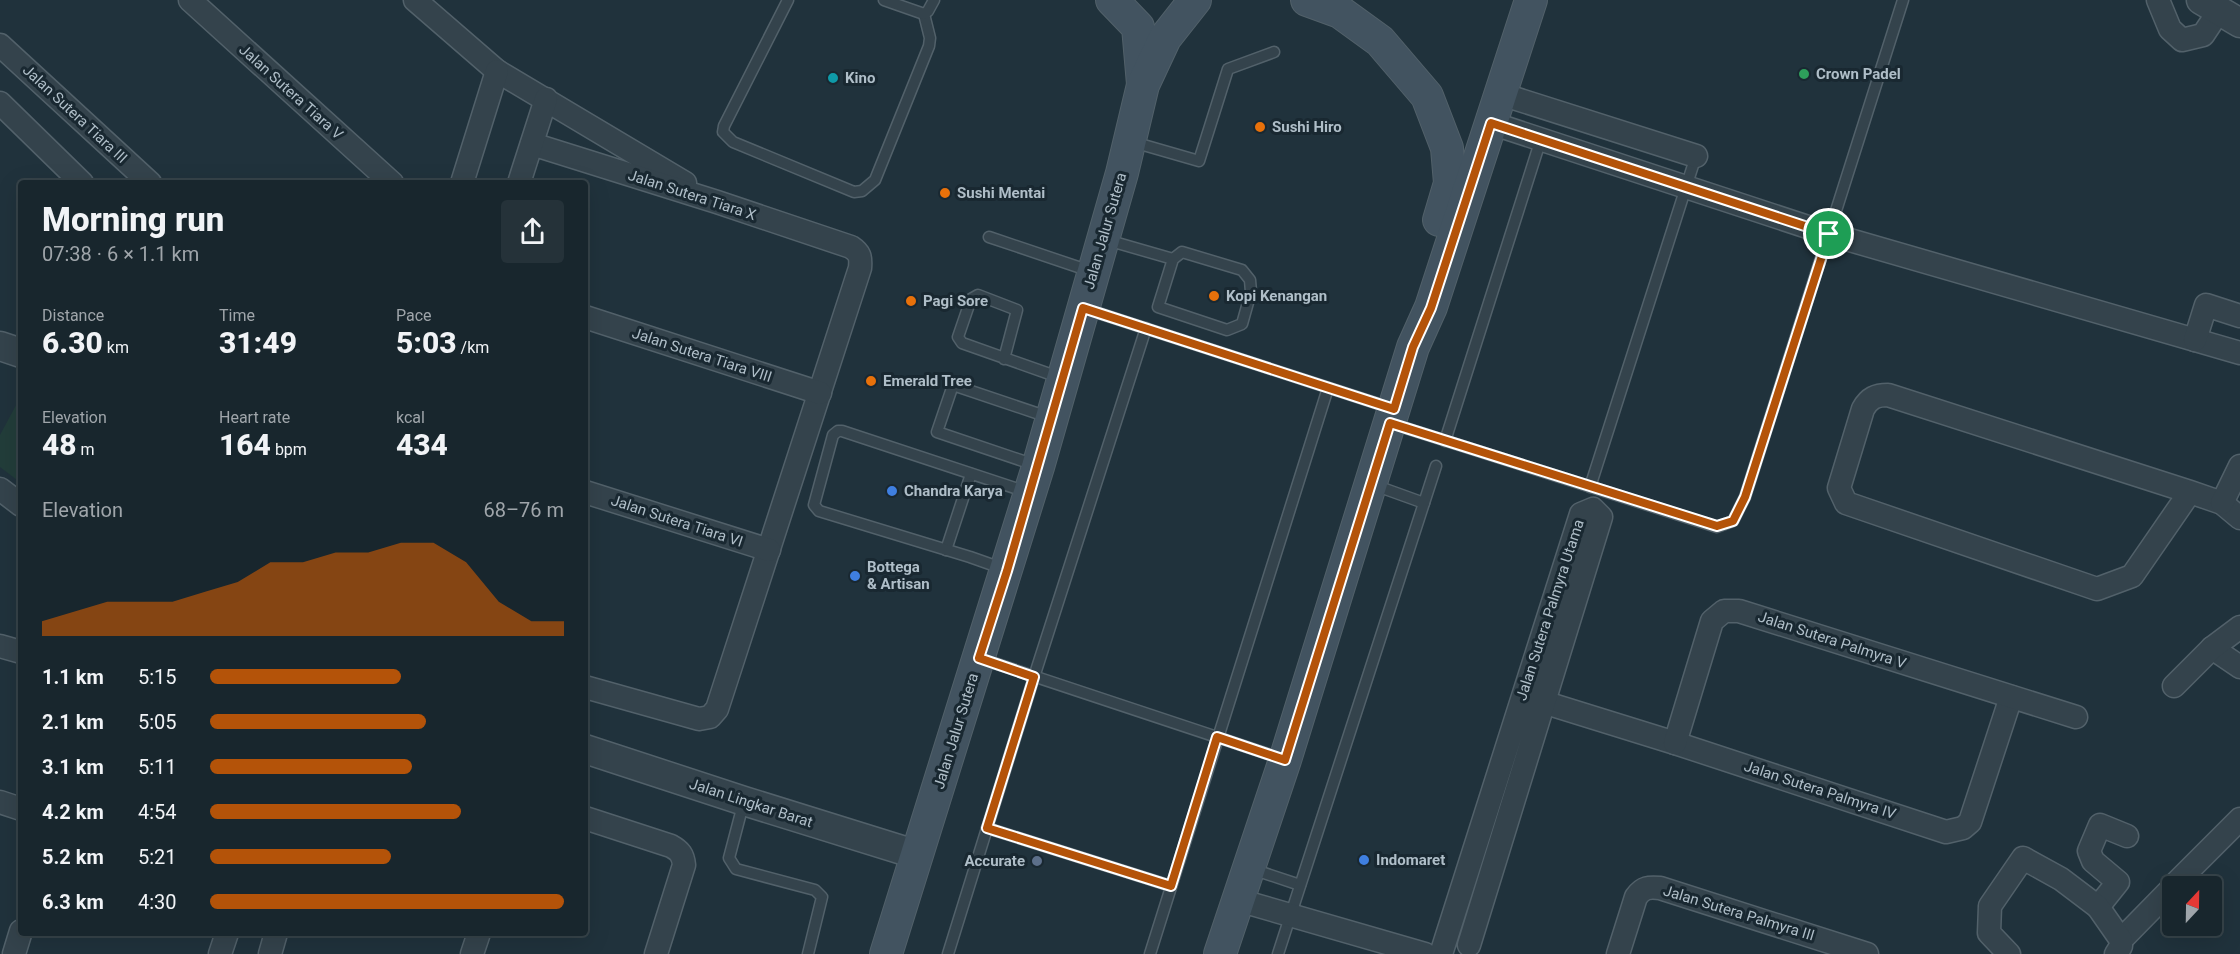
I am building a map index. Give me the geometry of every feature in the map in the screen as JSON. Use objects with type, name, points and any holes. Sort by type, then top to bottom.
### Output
[{"type":"main road","points":[[1112,0],[1138,27],[1143,85]]},
{"type":"main road","name":"Jalan Jalur Sutera","points":[[886,954],[1007,571],[1064,379],[1130,141],[1143,85],[1165,38],[1195,0]]},
{"type":"main road","points":[[1220,954],[1285,760],[1413,347],[1431,308],[1531,0]]},
{"type":"main road","points":[[1318,2],[1340,12],[1380,40],[1427,96],[1447,148],[1450,183],[1414,302],[1413,347]]},
{"type":"street","name":"Jalan Sutera Tiara V","points":[[190,0],[389,180]]},
{"type":"street","points":[[415,0],[497,71],[717,202]]},
{"type":"street","points":[[2158,0],[2170,29],[2182,40],[2203,35],[2220,12]]},
{"type":"street","name":"Jalan Sutera Tiara III","points":[[0,45],[147,180]]},
{"type":"street","points":[[463,180],[497,71]]},
{"type":"street","points":[[1501,93],[1696,156]]},
{"type":"street","points":[[520,180],[546,99]]},
{"type":"street","points":[[0,103],[79,180]]},
{"type":"street","points":[[1491,123],[1829,234],[2240,353]]},
{"type":"street","name":"Jalan Sutera Tiara X","points":[[532,144],[717,202],[850,247],[858,252],[861,258],[860,268],[820,393]]},
{"type":"street","points":[[2196,340],[2206,305],[2240,316]]},
{"type":"street","name":"Jalan Sutera Tiara VIII","points":[[588,319],[820,393]]},
{"type":"street","points":[[0,346],[18,352]]},
{"type":"street","points":[[588,688],[699,719],[710,717],[717,709],[820,393]]},
{"type":"street","points":[[2190,492],[2132,576],[2097,589],[1846,502],[1839,488],[1863,409],[1868,401],[1878,395],[1888,395],[2190,492],[2222,503],[2240,518]]},
{"type":"street","points":[[2222,503],[2240,466]]},
{"type":"street","points":[[0,489],[18,503]]},
{"type":"street","name":"Jalan Sutera Tiara VI","points":[[588,493],[769,550]]},
{"type":"street","name":"Jalan Sutera Palmyra Utama","points":[[1436,953],[1581,513],[1593,509],[1601,517],[1544,702],[1474,950]]},
{"type":"street","name":"Jalan Sutera Palmyra V","points":[[1675,743],[1712,621],[1724,611],[1739,611],[2076,717]]},
{"type":"street","points":[[2174,686],[2212,648],[2240,627]]},
{"type":"street","points":[[0,646],[18,651]]},
{"type":"street","points":[[2212,648],[2240,667]]},
{"type":"street","name":"Jalan Sutera Palmyra IV","points":[[1522,696],[1946,831],[1963,828],[1970,822],[2012,697]]},
{"type":"street","name":"Jalan Lingkar Barat","points":[[588,750],[918,855]]},
{"type":"street","points":[[0,802],[18,808]]},
{"type":"street","points":[[588,819],[680,851],[684,865],[656,954]]},
{"type":"street","points":[[2184,876],[2240,819]]},
{"type":"street","points":[[2098,907],[2118,882],[2093,861],[2089,851],[2100,825],[2127,836]]},
{"type":"street","points":[[2008,954],[1989,933],[1990,906],[2022,858],[2061,879],[2098,907],[2119,947],[2162,899]]},
{"type":"street","name":"Jalan Sutera Palmyra III","points":[[1617,954],[1636,897],[1641,890],[1650,887],[1660,888],[1868,954]]},
{"type":"street","points":[[1238,900],[1436,953],[1454,944],[1474,950]]},
{"type":"street","points":[[14,954],[19,936]]},
{"type":"street","points":[[220,954],[226,936]]},
{"type":"street","points":[[270,954],[275,936]]},
{"type":"street","points":[[472,954],[478,936]]},
{"type":"lane","points":[[788,0],[723,132],[733,142],[854,192],[862,191],[876,180],[929,46],[930,38],[924,14]]},
{"type":"lane","points":[[884,0],[924,14]]},
{"type":"lane","points":[[924,14],[928,12],[934,0]]},
{"type":"lane","points":[[1083,308],[1328,388],[1445,441],[1717,526],[1733,521],[1745,497],[1903,0]]},
{"type":"lane","points":[[1130,141],[1198,161],[1228,69],[1274,52]]},
{"type":"lane","points":[[1445,441],[1541,140]]},
{"type":"lane","points":[[1590,487],[1696,156]]},
{"type":"lane","points":[[989,237],[1094,272]]},
{"type":"lane","points":[[1103,239],[1173,259]]},
{"type":"lane","points":[[1182,252],[1242,270],[1250,280],[1251,292],[1242,324],[1227,330],[1158,307],[1173,259],[1182,252]]},
{"type":"lane","points":[[1004,359],[1017,310],[978,295],[971,299],[958,337],[962,343],[1004,359],[1064,379]]},
{"type":"lane","points":[[948,954],[1146,328]]},
{"type":"lane","points":[[1034,480],[937,432],[953,385],[1052,419]]},
{"type":"lane","points":[[1150,954],[1328,388]]},
{"type":"lane","points":[[1007,571],[816,509],[814,505],[833,435],[842,431],[971,474],[1034,480]]},
{"type":"lane","points":[[1278,954],[1436,466]]},
{"type":"lane","points":[[946,550],[971,474]]},
{"type":"lane","points":[[1371,484],[1424,503]]},
{"type":"lane","points":[[979,658],[1285,760]]},
{"type":"lane","points":[[744,801],[729,858],[736,869],[815,890],[822,897],[808,954]]},
{"type":"lane","points":[[987,828],[1171,886]]},
{"type":"lane","points":[[1249,868],[1300,885]]},
{"type":"green space","points":[[18,402],[18,481],[0,467],[0,435]]},
{"type":"place","name":"Crown Padel","points":[[1804,74]]},
{"type":"place","name":"Kino","points":[[833,78]]},
{"type":"place","name":"Sushi Hiro","points":[[1260,127]]},
{"type":"place","name":"Sushi Mentai","points":[[945,193]]},
{"type":"place","name":"Kopi Kenangan","points":[[1214,296]]},
{"type":"place","name":"Pagi Sore","points":[[911,301]]},
{"type":"place","name":"Emerald Tree","points":[[871,381]]},
{"type":"place","name":"Chandra Karya","points":[[892,491]]},
{"type":"place","name":"Bottega & Artisan","points":[[855,576]]},
{"type":"place","name":"Indomaret","points":[[1364,860]]},
{"type":"place","name":"Accurate","points":[[1037,861]]},
{"type":"route","points":[[1491,123],[1829,234],[1745,497],[1733,521],[1717,526],[1390,423],[1285,760],[1217,737],[1171,886],[987,828],[1034,677],[979,658],[1007,571],[1083,308],[1394,409],[1413,347],[1431,308],[1491,123]]}]
